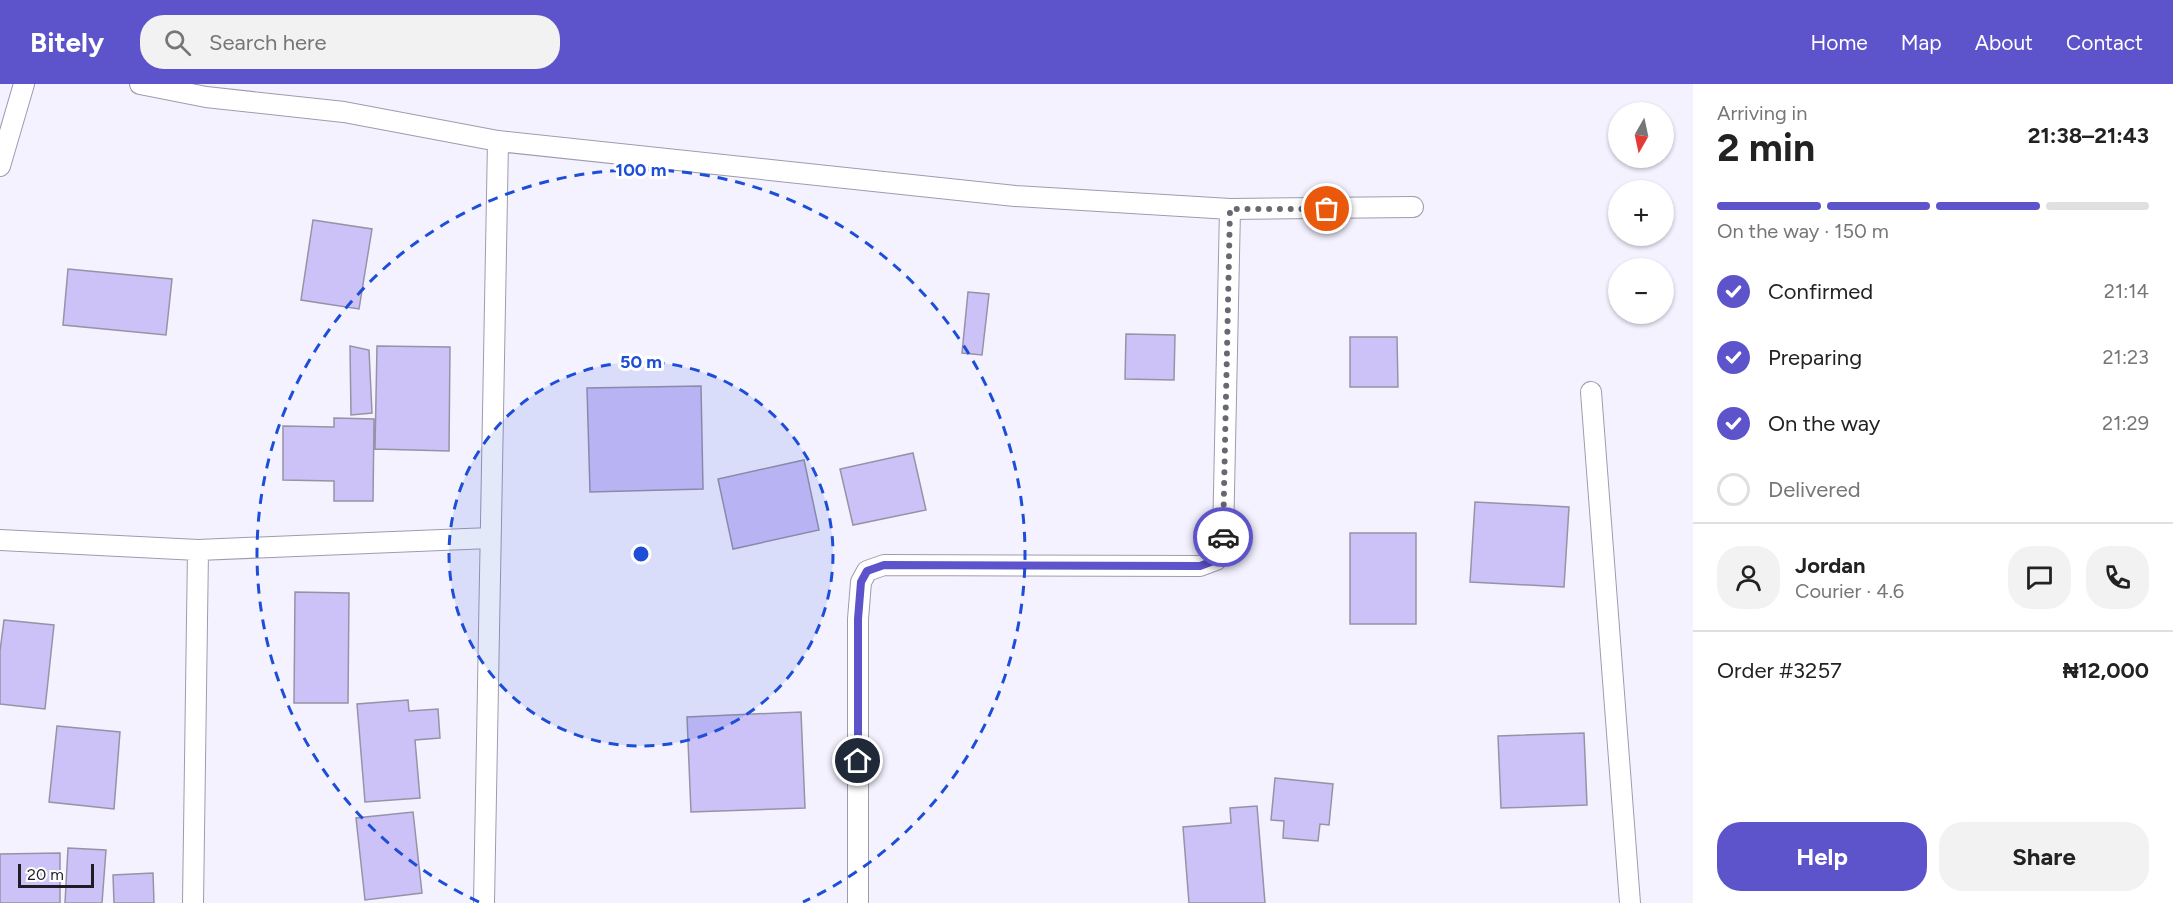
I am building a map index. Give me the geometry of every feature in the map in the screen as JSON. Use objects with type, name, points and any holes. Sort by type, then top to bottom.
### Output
[{"type":"street","points":[[0,166],[24,84]]},
{"type":"street","points":[[140,84],[206,97],[344,112],[498,141],[1015,196],[1230,209],[1413,207]]},
{"type":"street","points":[[484,903],[498,141]]},
{"type":"street","points":[[858,903],[858,619],[861,582],[867,571],[884,565],[1200,566],[1216,560],[1223,539],[1230,209]]},
{"type":"street","points":[[1591,392],[1630,903]]},
{"type":"street","points":[[0,540],[198,550],[490,538]]},
{"type":"street","points":[[193,903],[198,550]]},
{"type":"building","points":[[313,220],[372,229],[359,309],[301,300]]},
{"type":"building","points":[[68,269],[172,279],[166,335],[63,325]]},
{"type":"building","points":[[968,292],[989,294],[982,355],[962,353]]},
{"type":"building","points":[[1126,334],[1175,335],[1174,380],[1125,379]]},
{"type":"building","points":[[1350,337],[1397,337],[1398,387],[1350,387]]},
{"type":"building","points":[[350,346],[369,350],[372,413],[351,415]]},
{"type":"building","points":[[377,346],[450,347],[449,451],[375,449]]},
{"type":"building","points":[[701,386],[703,489],[590,492],[587,388]]},
{"type":"building","points":[[334,418],[374,419],[373,501],[334,501],[334,481],[283,480],[283,426],[334,427]]},
{"type":"building","points":[[913,453],[926,510],[853,525],[840,469]]},
{"type":"building","points":[[804,460],[819,530],[733,549],[718,479]]},
{"type":"building","points":[[1475,502],[1569,507],[1564,587],[1470,582]]},
{"type":"building","points":[[1350,533],[1416,533],[1416,624],[1350,624]]},
{"type":"building","points":[[295,592],[349,593],[348,703],[294,703]]},
{"type":"building","points":[[4,620],[54,625],[45,709],[0,704],[0,651]]},
{"type":"building","points":[[408,700],[409,711],[438,709],[440,738],[415,740],[420,798],[365,802],[357,704]]},
{"type":"building","points":[[801,712],[805,808],[691,812],[687,717]]},
{"type":"building","points":[[57,726],[120,732],[114,809],[49,802]]},
{"type":"building","points":[[1584,733],[1587,805],[1501,808],[1498,736]]},
{"type":"building","points":[[1275,778],[1333,784],[1329,825],[1320,824],[1318,841],[1283,838],[1284,821],[1271,820]]},
{"type":"building","points":[[1257,806],[1265,903],[1189,903],[1183,827],[1231,823],[1230,808]]},
{"type":"building","points":[[413,812],[422,893],[365,900],[356,818]]},
{"type":"building","points":[[68,848],[106,850],[102,903],[65,903]]},
{"type":"building","points":[[60,853],[60,903],[0,903],[0,854]]},
{"type":"building","points":[[153,873],[154,903],[114,903],[113,875]]},
{"type":"way so far","points":[[1223,537],[1230,209],[1327,209]]},
{"type":"route","points":[[858,761],[858,619],[861,582],[867,571],[884,565],[1200,566],[1216,560],[1223,537]]}]
